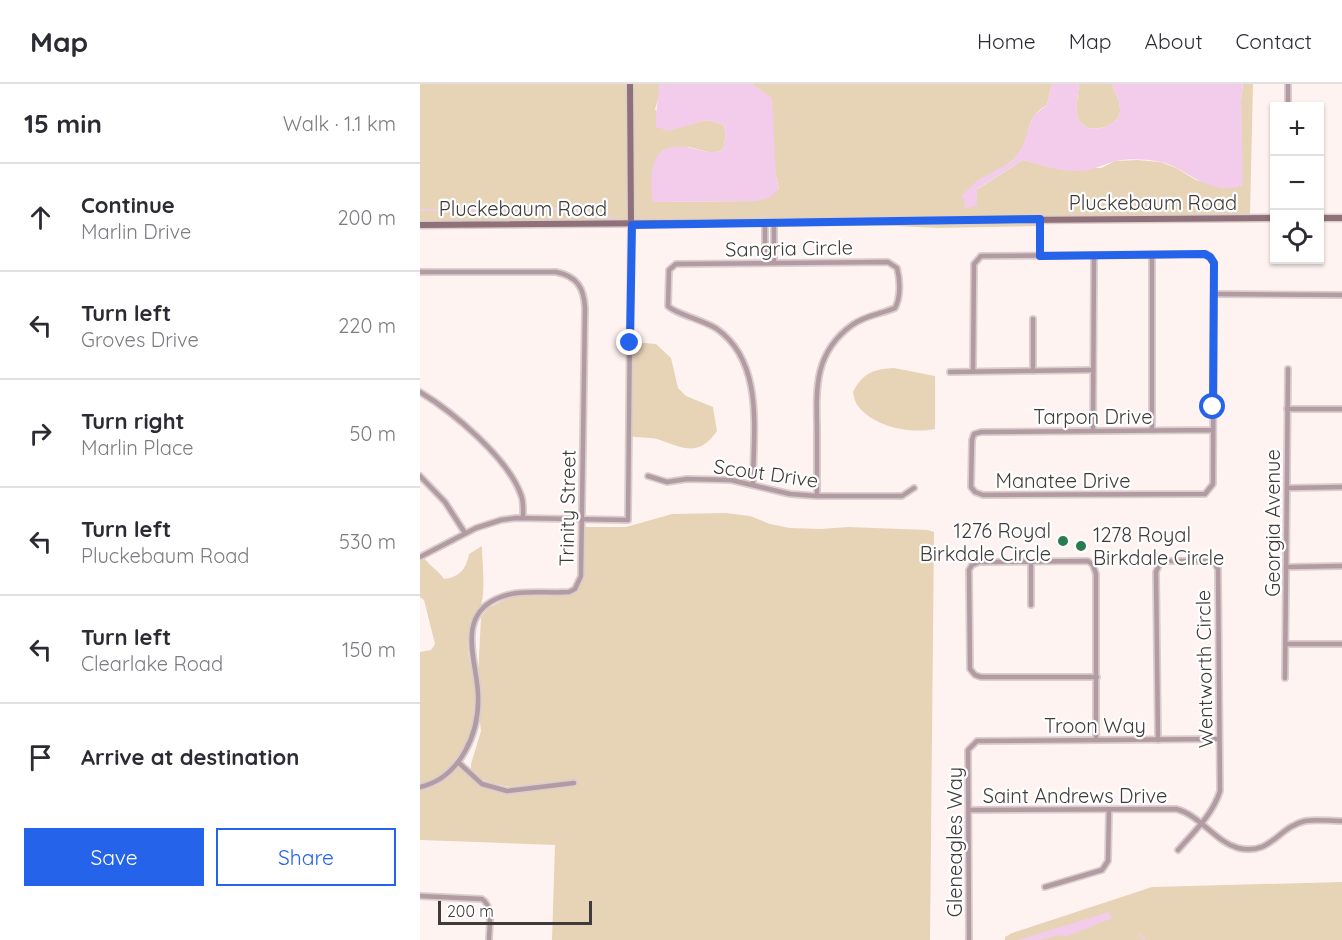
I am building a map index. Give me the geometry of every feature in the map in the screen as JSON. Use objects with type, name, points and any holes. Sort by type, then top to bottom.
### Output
[{"type":"street","points":[[420,558],[486,524],[523,518],[628,520],[632,225],[630,84]]},
{"type":"street","points":[[1288,84],[1288,102]]},
{"type":"street","name":"Pluckebaum Road","points":[[420,225],[1270,218]]},
{"type":"street","points":[[1324,218],[1342,218]]},
{"type":"street","points":[[1040,219],[1040,256]]},
{"type":"street","points":[[765,223],[765,263]]},
{"type":"street","points":[[774,223],[774,263]]},
{"type":"street","points":[[973,371],[974,264],[981,256],[1205,254],[1214,263],[1213,430]]},
{"type":"street","points":[[1152,255],[1152,430]]},
{"type":"street","points":[[1093,430],[1094,256]]},
{"type":"street","name":"Sangria Circle","points":[[753,484],[753,396],[748,370],[730,341],[718,330],[704,321],[670,309],[667,301],[667,275],[671,266],[676,264],[888,262],[897,267],[899,272],[898,299],[895,308],[868,316],[841,334],[828,351],[821,366],[816,394],[817,496]]},
{"type":"street","name":"Trinity Street","points":[[420,272],[556,272],[566,274],[580,285],[584,294],[585,308],[582,570],[579,583],[568,592],[523,592],[508,595],[486,606],[479,615],[470,640],[478,694],[474,731],[459,763],[438,780],[420,787]]},
{"type":"street","points":[[1214,294],[1342,295]]},
{"type":"street","points":[[1033,319],[1033,371]]},
{"type":"street","name":"Georgia Avenue","points":[[1285,678],[1288,369]]},
{"type":"street","points":[[950,372],[1093,370]]},
{"type":"street","points":[[420,392],[454,415],[494,455],[520,492],[523,518]]},
{"type":"street","points":[[1287,410],[1342,409]]},
{"type":"street","name":"Tarpon Drive","points":[[975,434],[1093,430],[1213,430]]},
{"type":"street","name":"Manatee Drive","points":[[975,434],[972,440],[971,487],[975,492],[983,495],[1205,494],[1213,484],[1213,430]]},
{"type":"street","points":[[420,476],[445,502],[465,533]]},
{"type":"street","name":"Scout Drive","points":[[648,476],[667,482],[709,478],[753,484],[790,494],[817,496],[902,496],[914,488]]},
{"type":"street","points":[[1287,488],[1342,488]]},
{"type":"street","points":[[1096,739],[1097,677],[1096,574],[1093,565],[1088,561],[979,562],[972,565],[969,570],[970,669],[975,675],[981,677],[1097,677]]},
{"type":"street","name":"Wentworth Circle","points":[[1158,740],[1156,572],[1164,561],[1209,561],[1218,569],[1220,791],[1217,801],[1201,824],[1178,850]]},
{"type":"street","points":[[1031,562],[1031,605]]},
{"type":"street","points":[[1286,567],[1342,566]]},
{"type":"street","points":[[1286,644],[1342,644]]},
{"type":"street","name":"Troon Way","points":[[972,745],[977,741],[1219,739]]},
{"type":"street","name":"Gleneagles Way","points":[[969,940],[968,750],[972,745]]},
{"type":"street","points":[[459,763],[482,784],[507,791],[574,783]]},
{"type":"street","name":"Saint Andrews Drive","points":[[969,810],[1176,809],[1186,812],[1229,844],[1239,848],[1253,849],[1265,846],[1288,828],[1304,822],[1342,821]]},
{"type":"street","points":[[1045,887],[1102,870],[1106,866],[1109,810]]},
{"type":"street","points":[[420,896],[476,897],[486,902],[489,908],[489,940]]},
{"type":"shaded area","points":[[420,84],[627,84],[629,222],[420,222]]},
{"type":"shaded area","points":[[633,84],[659,84],[659,97],[655,109],[669,130],[707,120],[724,125],[726,135],[723,150],[712,153],[689,147],[652,202],[755,201],[779,189],[755,87],[752,84],[1052,84],[1047,105],[1032,119],[1022,148],[1011,162],[963,195],[966,208],[976,190],[1023,160],[1054,168],[1101,168],[1115,161],[1161,162],[1196,180],[1236,187],[1242,185],[1241,100],[1243,84],[1253,84],[1250,215],[634,222]]},
{"type":"shaded area","points":[[659,84],[752,84],[772,98],[776,177],[779,189],[769,198],[755,201],[652,202],[653,169],[660,153],[667,148],[677,147],[707,152],[723,150],[726,135],[724,125],[707,120],[669,131],[656,127]]},
{"type":"shaded area","points":[[1052,84],[1079,84],[1078,118],[1084,126],[1096,129],[1114,122],[1120,112],[1119,101],[1112,84],[1243,84],[1241,100],[1243,185],[1232,188],[1211,186],[1172,166],[1151,160],[1121,160],[1092,169],[1076,171],[1056,169],[1023,160],[977,189],[977,206],[966,208],[962,195],[978,180],[1011,162],[1022,148],[1033,116],[1047,105]]},
{"type":"shaded area","points":[[1079,84],[1112,84],[1120,109],[1114,122],[1096,129],[1084,126],[1080,122],[1077,109]]},
{"type":"shaded area","points":[[1038,222],[1038,226],[937,228],[874,225]]},
{"type":"shaded area","points":[[631,344],[656,344],[671,358],[678,388],[686,396],[713,407],[717,431],[703,445],[690,449],[657,439],[628,436]]},
{"type":"shaded area","points":[[894,368],[935,376],[935,429],[904,429],[883,424],[873,419],[857,405],[853,392],[865,376],[874,371]]},
{"type":"shaded area","points":[[726,513],[750,516],[770,524],[790,528],[848,527],[934,532],[930,940],[552,940],[555,845],[420,840],[420,790],[439,783],[458,767],[480,786],[507,794],[577,786],[576,780],[509,787],[483,780],[471,772],[471,764],[481,731],[479,716],[481,694],[478,676],[481,617],[488,608],[508,598],[523,595],[569,595],[576,591],[584,577],[585,527],[626,527],[672,514]]},
{"type":"shaded area","points":[[482,546],[484,583],[482,599],[468,639],[468,653],[476,694],[473,722],[463,750],[455,761],[434,779],[420,784],[420,652],[431,650],[435,644],[424,600],[420,597],[420,561],[425,559],[444,579],[450,578],[461,571],[469,554]]},
{"type":"shaded area","points":[[1342,882],[1342,940],[1005,940],[1005,937],[1012,933],[1152,887]]},
{"type":"shaded area","points":[[1109,912],[1112,917],[1110,919],[1065,937],[1059,935],[1039,940],[1018,940]]},
{"type":"waterway","points":[[420,210],[570,209],[620,220]]},
{"type":"waterway","points":[[1139,934],[1145,940]]},
{"type":"place","name":"1276 Royal Birkdale Circle","points":[[1063,541]]},
{"type":"place","name":"1278 Royal Birkdale Circle","points":[[1081,546]]},
{"type":"route","points":[[630,343],[632,225],[1040,219],[1040,256],[1205,254],[1210,257],[1214,263],[1213,407]]}]
